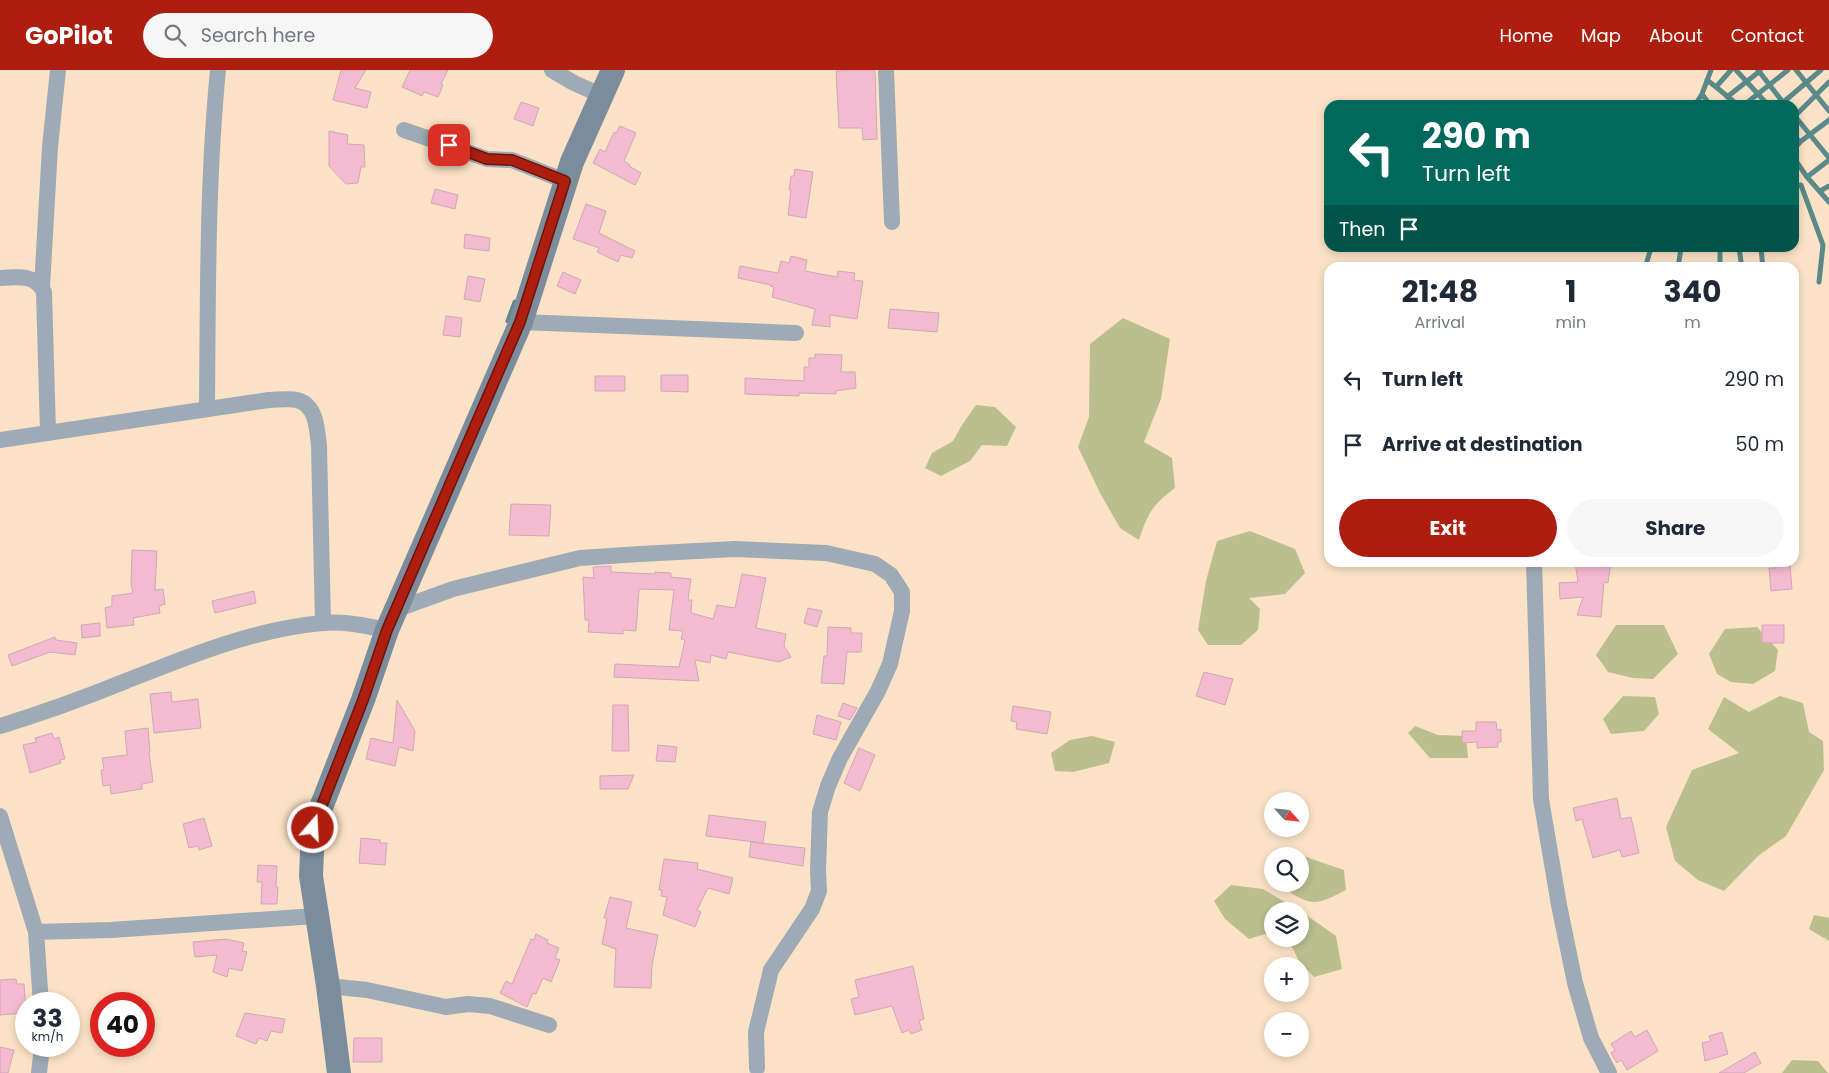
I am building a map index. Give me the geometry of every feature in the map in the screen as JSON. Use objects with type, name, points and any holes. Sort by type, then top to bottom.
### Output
[{"type":"street","points":[[42,287],[50,147],[58,70]]},
{"type":"street","points":[[207,408],[210,158],[218,70]]},
{"type":"street","points":[[552,70],[574,83],[603,96]]},
{"type":"street","points":[[340,1073],[311,876],[313,828],[363,700],[391,620],[520,322],[572,162],[613,70]]},
{"type":"street","points":[[886,70],[892,222]]},
{"type":"street","points":[[404,130],[487,159],[512,160],[565,181]]},
{"type":"street","points":[[0,278],[22,277],[38,282],[44,292],[48,432]]},
{"type":"street","points":[[520,322],[796,334]]},
{"type":"street","points":[[0,440],[269,400],[296,400],[305,404],[316,421],[319,446],[323,623]]},
{"type":"street","points":[[0,726],[76,701],[196,653],[283,630],[323,623],[359,624],[391,620],[453,589],[580,558],[734,549],[826,553],[875,564],[890,575],[902,592],[902,611],[890,664],[878,691],[840,758],[828,786],[820,812],[819,891],[808,916],[771,970],[756,1032],[757,1068]]},
{"type":"street","points":[[1534,567],[1541,799],[1574,983],[1591,1038],[1609,1073]]},
{"type":"street","points":[[0,816],[36,932],[41,992]]},
{"type":"street","points":[[36,932],[111,930],[316,916]]},
{"type":"street","points":[[328,986],[367,990],[446,1007],[468,1004],[490,1006],[549,1025]]},
{"type":"street","points":[[39,1073],[41,1057]]},
{"type":"green space","points":[[1123,318],[1170,339],[1161,399],[1144,442],[1172,458],[1175,488],[1161,499],[1152,510],[1139,540],[1120,528],[1100,493],[1078,447],[1089,417],[1090,344]]},
{"type":"green space","points":[[976,405],[995,407],[1016,427],[1007,446],[982,445],[970,461],[941,476],[925,468],[932,453],[953,441]]},
{"type":"green space","points":[[1250,531],[1295,549],[1305,573],[1285,594],[1249,598],[1260,609],[1258,630],[1241,645],[1208,645],[1198,630],[1206,581],[1217,541]]},
{"type":"green space","points":[[1616,625],[1664,625],[1678,654],[1653,679],[1633,678],[1608,672],[1596,655]]},
{"type":"green space","points":[[1757,627],[1778,650],[1775,671],[1753,684],[1731,682],[1717,674],[1709,654],[1725,629]]},
{"type":"green space","points":[[1623,696],[1655,697],[1659,714],[1644,731],[1611,734],[1603,719]]},
{"type":"green space","points":[[1780,696],[1803,703],[1809,732],[1823,741],[1824,770],[1786,836],[1758,856],[1724,891],[1698,880],[1675,861],[1666,827],[1692,770],[1739,753],[1708,729],[1724,697],[1749,712]]},
{"type":"green space","points":[[1415,726],[1438,735],[1466,736],[1468,758],[1430,758],[1408,733]]},
{"type":"green space","points":[[1092,736],[1115,742],[1109,763],[1073,772],[1055,771],[1051,753],[1070,740]]},
{"type":"green space","points":[[1309,858],[1344,870],[1346,890],[1319,902],[1300,898],[1290,892],[1309,892]]},
{"type":"green space","points":[[1231,885],[1263,889],[1264,892],[1268,892],[1285,902],[1264,902],[1264,934],[1249,939],[1225,919],[1214,901]]},
{"type":"green space","points":[[1814,915],[1829,918],[1829,941],[1809,929]]},
{"type":"green space","points":[[1309,917],[1336,936],[1342,969],[1314,977],[1309,972],[1309,957],[1297,957],[1292,947],[1309,947]]},
{"type":"green space","points":[[1792,1060],[1818,1061],[1828,1073],[1782,1073]]},
{"type":"building","points":[[341,70],[366,70],[355,88],[371,92],[367,108],[333,100]]},
{"type":"building","points":[[410,70],[448,70],[441,84],[443,85],[438,97],[424,92],[422,96],[402,87]]},
{"type":"building","points":[[875,70],[877,139],[863,140],[862,128],[839,128],[836,71]]},
{"type":"building","points":[[521,102],[539,108],[533,126],[514,119]]},
{"type":"building","points":[[620,126],[636,133],[624,161],[641,173],[635,185],[593,163],[600,149],[605,152],[614,132],[616,133]]},
{"type":"building","points":[[329,131],[348,135],[347,144],[364,145],[365,167],[361,167],[358,183],[346,184],[329,166]]},
{"type":"building","points":[[795,169],[813,172],[806,218],[788,215],[791,176],[794,176]]},
{"type":"building","points":[[435,189],[458,195],[455,209],[431,203]]},
{"type":"building","points":[[586,204],[606,211],[599,233],[635,251],[632,258],[621,255],[618,262],[597,252],[599,248],[573,239]]},
{"type":"building","points":[[465,234],[490,238],[489,251],[464,248]]},
{"type":"building","points":[[791,256],[807,260],[805,271],[837,277],[838,271],[855,273],[854,280],[863,281],[857,319],[830,315],[830,327],[812,325],[815,309],[772,297],[774,287],[771,285],[738,278],[740,266],[778,273],[781,261],[789,263]]},
{"type":"building","points":[[563,272],[581,280],[575,294],[557,286]]},
{"type":"building","points":[[468,276],[485,279],[480,302],[464,299]]},
{"type":"building","points":[[890,309],[939,313],[937,332],[888,328]]},
{"type":"building","points":[[446,316],[462,318],[460,337],[443,335]]},
{"type":"building","points":[[815,354],[842,355],[841,372],[855,372],[856,388],[836,391],[836,394],[799,393],[799,396],[745,394],[745,378],[804,381],[804,367],[809,367],[809,358],[815,358]]},
{"type":"building","points":[[661,375],[688,375],[688,392],[661,391]]},
{"type":"building","points":[[595,376],[625,376],[625,391],[595,391]]},
{"type":"building","points":[[511,504],[551,505],[549,536],[509,535]]},
{"type":"building","points":[[132,550],[157,551],[155,590],[163,589],[165,604],[159,606],[160,613],[133,618],[134,625],[107,628],[105,608],[112,606],[112,596],[133,593],[131,585]]},
{"type":"building","points":[[611,566],[611,572],[671,573],[671,577],[691,579],[688,600],[692,600],[691,613],[713,619],[717,605],[735,608],[742,574],[766,578],[756,628],[786,634],[784,646],[791,657],[779,662],[728,652],[726,659],[711,655],[710,663],[695,660],[699,681],[614,677],[615,664],[679,667],[685,640],[681,639],[683,631],[669,630],[674,590],[639,589],[636,631],[623,630],[623,634],[588,632],[589,620],[585,620],[583,577],[594,578],[593,567]]},
{"type":"building","points":[[1576,567],[1610,567],[1608,583],[1604,582],[1601,617],[1577,615],[1583,597],[1560,599],[1559,583],[1578,582]]},
{"type":"building","points":[[1790,567],[1792,589],[1771,591],[1769,568]]},
{"type":"building","points":[[254,591],[256,603],[215,613],[212,601]]},
{"type":"building","points":[[808,608],[822,611],[817,627],[804,623]]},
{"type":"building","points":[[100,623],[100,636],[82,638],[81,625]]},
{"type":"building","points":[[1762,625],[1784,625],[1784,643],[1762,643]]},
{"type":"building","points":[[828,627],[851,628],[851,633],[862,633],[861,652],[847,652],[844,684],[821,683],[824,656],[827,656]]},
{"type":"building","points":[[55,637],[56,640],[77,643],[75,655],[50,652],[12,666],[8,655]]},
{"type":"building","points":[[1204,672],[1233,679],[1225,705],[1196,696]]},
{"type":"building","points":[[171,692],[172,702],[198,699],[201,728],[154,733],[150,694]]},
{"type":"building","points":[[397,700],[415,731],[413,751],[399,747],[395,766],[366,759],[371,738],[393,743]]},
{"type":"building","points":[[843,703],[857,708],[850,720],[838,716]]},
{"type":"building","points":[[613,705],[628,705],[629,751],[612,751]]},
{"type":"building","points":[[1013,706],[1051,712],[1047,734],[1016,729],[1017,722],[1011,721]]},
{"type":"building","points":[[817,715],[841,722],[836,740],[813,734]]},
{"type":"building","points":[[1476,722],[1496,722],[1497,730],[1501,729],[1501,742],[1498,742],[1498,747],[1477,748],[1477,742],[1462,743],[1462,731],[1476,731]]},
{"type":"building","points":[[148,728],[153,782],[142,784],[142,789],[111,794],[110,785],[103,786],[101,770],[104,770],[102,758],[127,755],[125,731]]},
{"type":"building","points":[[52,733],[54,739],[59,737],[65,759],[60,760],[61,763],[30,773],[23,745],[36,742],[35,738]]},
{"type":"building","points":[[658,745],[677,747],[675,762],[656,761]]},
{"type":"building","points":[[859,748],[875,755],[860,791],[844,783]]},
{"type":"building","points":[[634,775],[628,789],[600,789],[600,776]]},
{"type":"building","points":[[1617,798],[1621,819],[1631,817],[1639,853],[1622,857],[1620,850],[1593,858],[1582,819],[1576,821],[1573,808]]},
{"type":"building","points":[[709,815],[766,822],[763,843],[706,836]]},
{"type":"building","points":[[204,818],[212,846],[199,850],[198,846],[189,848],[183,824]]},
{"type":"building","points":[[361,838],[380,840],[380,843],[387,843],[385,865],[359,863]]},
{"type":"building","points":[[751,842],[805,848],[803,866],[749,857]]},
{"type":"building","points":[[664,859],[698,863],[697,869],[733,878],[729,894],[708,888],[697,910],[701,912],[695,927],[663,915],[667,897],[661,896],[662,890],[659,890]]},
{"type":"building","points":[[258,865],[277,866],[277,904],[261,904],[262,882],[257,882]]},
{"type":"building","points":[[610,897],[632,902],[626,928],[658,935],[652,966],[651,988],[614,987],[616,949],[602,944],[607,918],[604,918]]},
{"type":"building","points":[[536,934],[548,940],[547,943],[559,948],[555,958],[560,960],[551,982],[543,978],[536,994],[533,993],[527,1007],[500,993],[506,981],[512,984],[531,939],[534,940]]},
{"type":"building","points":[[226,939],[244,943],[242,951],[247,952],[242,971],[229,968],[227,977],[213,972],[217,955],[195,957],[193,942]]},
{"type":"building","points":[[913,966],[924,1019],[919,1021],[922,1030],[911,1034],[909,1030],[902,1033],[892,1006],[855,1015],[851,999],[859,997],[855,980]]},
{"type":"building","points":[[16,979],[17,984],[24,984],[25,992],[15,992],[15,1014],[0,1015],[0,980]]},
{"type":"building","points":[[245,1013],[285,1019],[282,1033],[271,1031],[267,1041],[259,1038],[256,1044],[236,1036]]},
{"type":"building","points":[[1647,1030],[1658,1051],[1627,1070],[1621,1060],[1617,1063],[1611,1053],[1615,1050],[1611,1044],[1631,1031],[1635,1037]]},
{"type":"building","points":[[1722,1032],[1728,1054],[1705,1061],[1702,1043],[1711,1041],[1709,1036]]},
{"type":"building","points":[[354,1038],[382,1038],[382,1062],[353,1062]]},
{"type":"building","points":[[0,1047],[14,1050],[8,1073],[0,1073]]},
{"type":"building","points":[[1755,1052],[1761,1063],[1744,1073],[1719,1073]]},
{"type":"waterway","points":[[1706,100],[1702,94],[1711,70]]},
{"type":"waterway","points":[[1707,80],[1716,87],[1731,70]]},
{"type":"waterway","points":[[1736,70],[1763,100]]},
{"type":"waterway","points":[[1758,70],[1781,100]]},
{"type":"waterway","points":[[1750,100],[1788,70]]},
{"type":"waterway","points":[[1796,70],[1829,111]]},
{"type":"waterway","points":[[1786,100],[1821,70]]},
{"type":"waterway","points":[[1727,97],[1760,71]]},
{"type":"waterway","points":[[1799,112],[1829,82]]},
{"type":"waterway","points":[[1716,87],[1732,100]]},
{"type":"waterway","points":[[1698,100],[1702,94]]},
{"type":"waterway","points":[[1799,143],[1829,120]]},
{"type":"waterway","points":[[1799,121],[1829,158]]},
{"type":"waterway","points":[[1807,177],[1829,160]]},
{"type":"waterway","points":[[1799,165],[1829,202]]},
{"type":"waterway","points":[[1799,186],[1801,185],[1823,245],[1819,282]]},
{"type":"waterway","points":[[1820,191],[1829,186]]},
{"type":"waterway","points":[[1647,262],[1650,252]]},
{"type":"waterway","points":[[1679,262],[1680,252]]},
{"type":"waterway","points":[[1720,252],[1720,262]]},
{"type":"waterway","points":[[1740,252],[1741,262]]},
{"type":"waterway","points":[[1761,252],[1762,262]]},
{"type":"waterway","points":[[508,321],[515,302]]},
{"type":"route","points":[[313,828],[363,700],[387,630],[520,322],[565,181],[512,160],[487,159],[449,145]]}]
